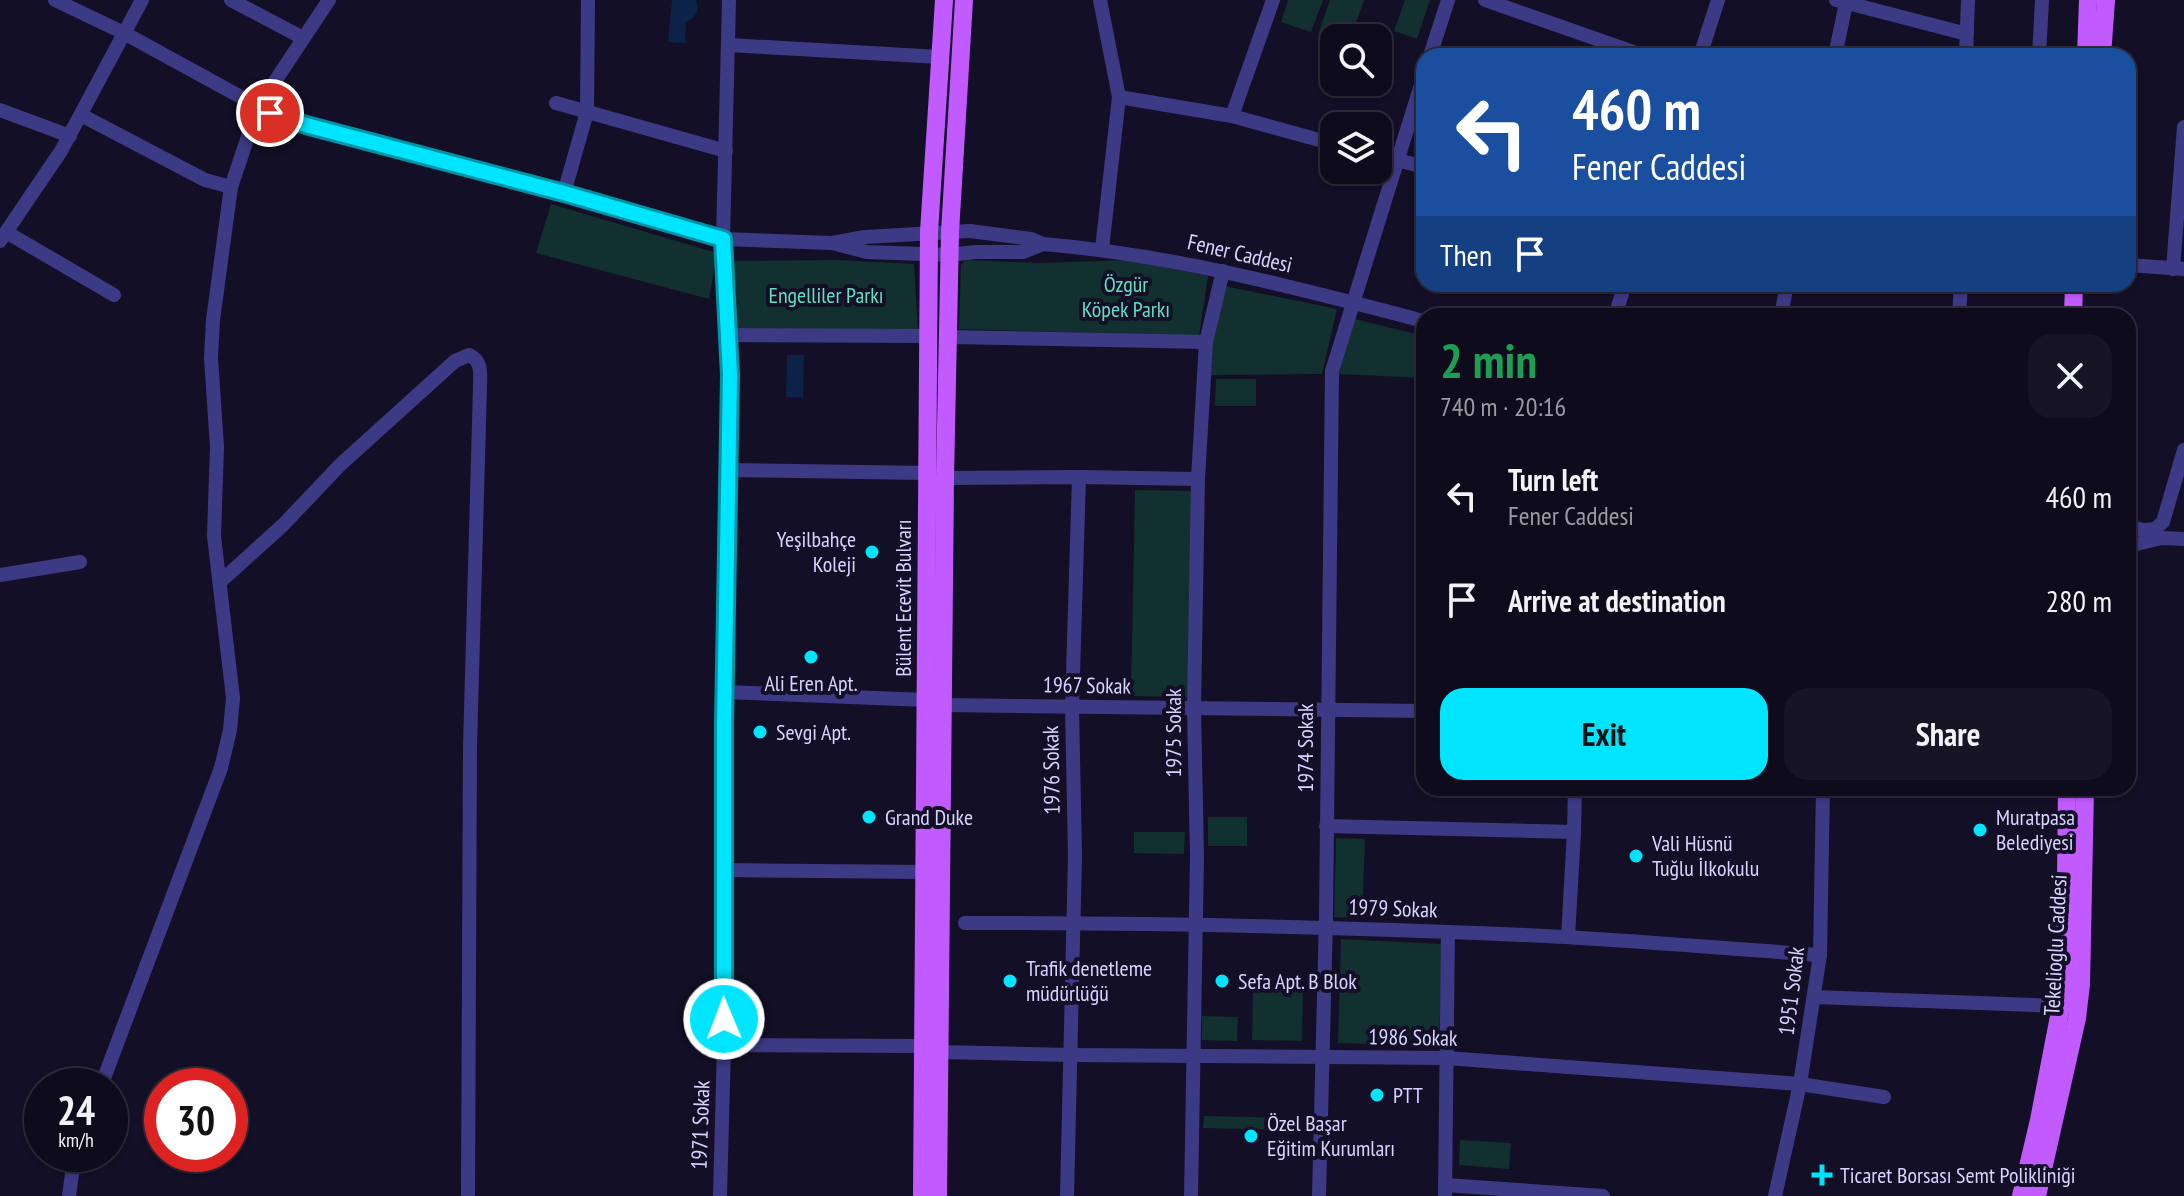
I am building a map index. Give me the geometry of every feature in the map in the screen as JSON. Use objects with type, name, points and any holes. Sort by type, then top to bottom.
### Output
[{"type":"main road","name":"Bülent Ecevit Bulvarı","points":[[922,1196],[932,1049],[938,337],[929,232],[944,0]]},
{"type":"main road","name":"Bülent Ecevit Bulvarı","points":[[938,337],[950,255],[964,0]]},
{"type":"main road","points":[[2086,48],[2088,0]]},
{"type":"main road","points":[[2103,48],[2106,0]]},
{"type":"main road","name":"Bülent Ecevit Bulvarı","points":[[934,703],[924,872],[938,1196]]},
{"type":"main road","name":"Tekelioglu Caddesi","points":[[2021,1196],[2061,1006],[2065,970],[2067,796]]},
{"type":"main road","name":"Tekelioglu Caddesi","points":[[2037,1196],[2077,1018],[2081,984],[2085,796]]},
{"type":"street","name":"Fener Caddesi","points":[[55,0],[124,33],[270,113],[723,239],[832,243],[867,252],[930,255],[1023,252],[1043,244]]},
{"type":"street","points":[[114,295],[3,236],[70,136],[142,0]]},
{"type":"street","points":[[231,0],[303,38]]},
{"type":"street","points":[[108,1068],[221,768],[227,743],[233,698],[214,536],[217,447],[211,358],[213,320],[231,187],[258,107],[329,0]]},
{"type":"street","points":[[564,193],[587,112],[588,0]]},
{"type":"street","name":"1971 Sokak","points":[[720,1196],[730,375],[723,239],[729,0]]},
{"type":"street","points":[[1100,0],[1119,97],[1102,249]]},
{"type":"street","points":[[1232,116],[1273,0]]},
{"type":"street","points":[[1433,48],[1448,0]]},
{"type":"street","points":[[1485,0],[1622,48]]},
{"type":"street","points":[[1703,48],[1718,0]]},
{"type":"street","points":[[1966,48],[1968,0]]},
{"type":"street","points":[[2039,48],[2042,0]]},
{"type":"street","points":[[1836,48],[1841,2],[1967,34]]},
{"type":"street","points":[[729,45],[940,57]]},
{"type":"street","points":[[1119,97],[1232,116],[1320,140]]},
{"type":"street","name":"1974 Sokak","points":[[1319,1196],[1332,371],[1416,100]]},
{"type":"street","points":[[556,103],[726,151]]},
{"type":"street","points":[[0,110],[70,136]]},
{"type":"street","points":[[81,115],[205,180],[231,187]]},
{"type":"street","points":[[2136,266],[2178,269],[2184,127]]},
{"type":"street","points":[[1392,159],[1416,165]]},
{"type":"street","name":"Fener Caddesi","points":[[832,243],[865,237],[970,231],[1031,239],[1043,244],[1102,249],[1223,271],[1416,319]]},
{"type":"street","name":"1975 Sokak","points":[[1191,1196],[1197,857],[1194,708],[1198,479],[1206,342],[1223,271]]},
{"type":"street","points":[[728,335],[1206,342]]},
{"type":"street","points":[[220,582],[283,525],[340,465],[455,361],[469,355],[476,358],[480,365],[480,387],[470,747],[468,1196]]},
{"type":"street","points":[[2146,530],[2155,529],[2163,522],[2184,450]]},
{"type":"street","points":[[727,470],[1198,479]]},
{"type":"street","name":"1976 Sokak","points":[[1067,1196],[1075,856],[1072,707],[1079,477]]},
{"type":"street","points":[[2136,528],[2162,538]]},
{"type":"street","points":[[2136,544],[2162,538],[2184,539]]},
{"type":"street","points":[[0,575],[80,562]]},
{"type":"street","name":"1967 Sokak","points":[[724,692],[1072,707],[1416,711]]},
{"type":"street","points":[[1568,937],[1575,796]]},
{"type":"street","name":"1951 Sokak","points":[[1775,1196],[1800,1084],[1820,955],[1823,796]]},
{"type":"street","points":[[1326,826],[1574,832]]},
{"type":"street","points":[[723,870],[924,872]]},
{"type":"street","name":"1979 Sokak","points":[[965,923],[1448,932],[1568,937],[1820,955]]},
{"type":"street","points":[[1448,932],[1445,1190],[1603,1196]]},
{"type":"street","points":[[1814,997],[2061,1006]]},
{"type":"street","name":"1986 Sokak","points":[[724,1045],[1070,1055],[1446,1058],[1800,1084],[1884,1097]]},
{"type":"street","points":[[69,1196],[73,1172]]},
{"type":"green space","points":[[1288,0],[1323,0],[1311,32],[1281,22]]},
{"type":"green space","points":[[1330,0],[1364,0],[1356,24],[1322,24]]},
{"type":"green space","points":[[1405,0],[1430,0],[1417,39],[1394,31]]},
{"type":"green space","points":[[551,204],[717,253],[709,299],[536,253]]},
{"type":"green space","name":"Engelliler Parkı","points":[[837,260],[914,264],[918,330],[735,329],[734,261]]},
{"type":"green space","name":"Özgür Köpek Parkı","points":[[965,260],[1038,263],[1130,260],[1208,276],[1199,336],[959,329],[961,265]]},
{"type":"green space","points":[[1225,286],[1337,309],[1322,374],[1210,375],[1212,342]]},
{"type":"green space","points":[[1351,318],[1416,334],[1416,378],[1339,374]]},
{"type":"green space","points":[[1216,379],[1256,379],[1256,406],[1215,406]]},
{"type":"green space","points":[[1135,490],[1192,491],[1188,697],[1131,696]]},
{"type":"green space","points":[[1208,817],[1247,817],[1247,846],[1208,846]]},
{"type":"green space","points":[[1134,832],[1185,832],[1184,854],[1134,853]]},
{"type":"green space","points":[[1336,838],[1365,839],[1362,919],[1334,917]]},
{"type":"green space","points":[[1341,939],[1442,944],[1439,1046],[1338,1043]]},
{"type":"green space","points":[[1253,988],[1303,989],[1302,1041],[1252,1040]]},
{"type":"green space","points":[[1202,1016],[1238,1017],[1237,1041],[1202,1040]]},
{"type":"green space","points":[[1204,1116],[1299,1118],[1300,1130],[1203,1128]]},
{"type":"green space","points":[[1460,1140],[1511,1143],[1509,1169],[1459,1165]]},
{"type":"water","points":[[672,0],[696,0],[696,13],[686,22],[685,43],[668,42]]},
{"type":"water","points":[[787,355],[804,355],[803,398],[786,397]]},
{"type":"place","name":"Yeşilbahçe Koleji","points":[[872,552]]},
{"type":"place","name":"Ali Eren Apt.","points":[[811,657]]},
{"type":"place","name":"Sevgi Apt.","points":[[760,732]]},
{"type":"place","name":"Grand Duke","points":[[869,817]]},
{"type":"place","name":"Muratpasa Belediyesi","points":[[1980,830]]},
{"type":"place","name":"Vali Hüsnü Tuğlu İlkokulu","points":[[1636,856]]},
{"type":"place","name":"Trafik denetleme müdürlüğü","points":[[1010,981]]},
{"type":"place","name":"Sefa Apt. B Blok","points":[[1222,981]]},
{"type":"place","name":"PTT","points":[[1377,1095]]},
{"type":"place","name":"Özel Başar Eğitim Kurumları","points":[[1251,1136]]},
{"type":"place","name":"Ticaret Borsası Semt Polikliniği","points":[[1822,1175]]},
{"type":"route","points":[[270,113],[723,239],[730,375],[722,887],[724,1019]]}]
